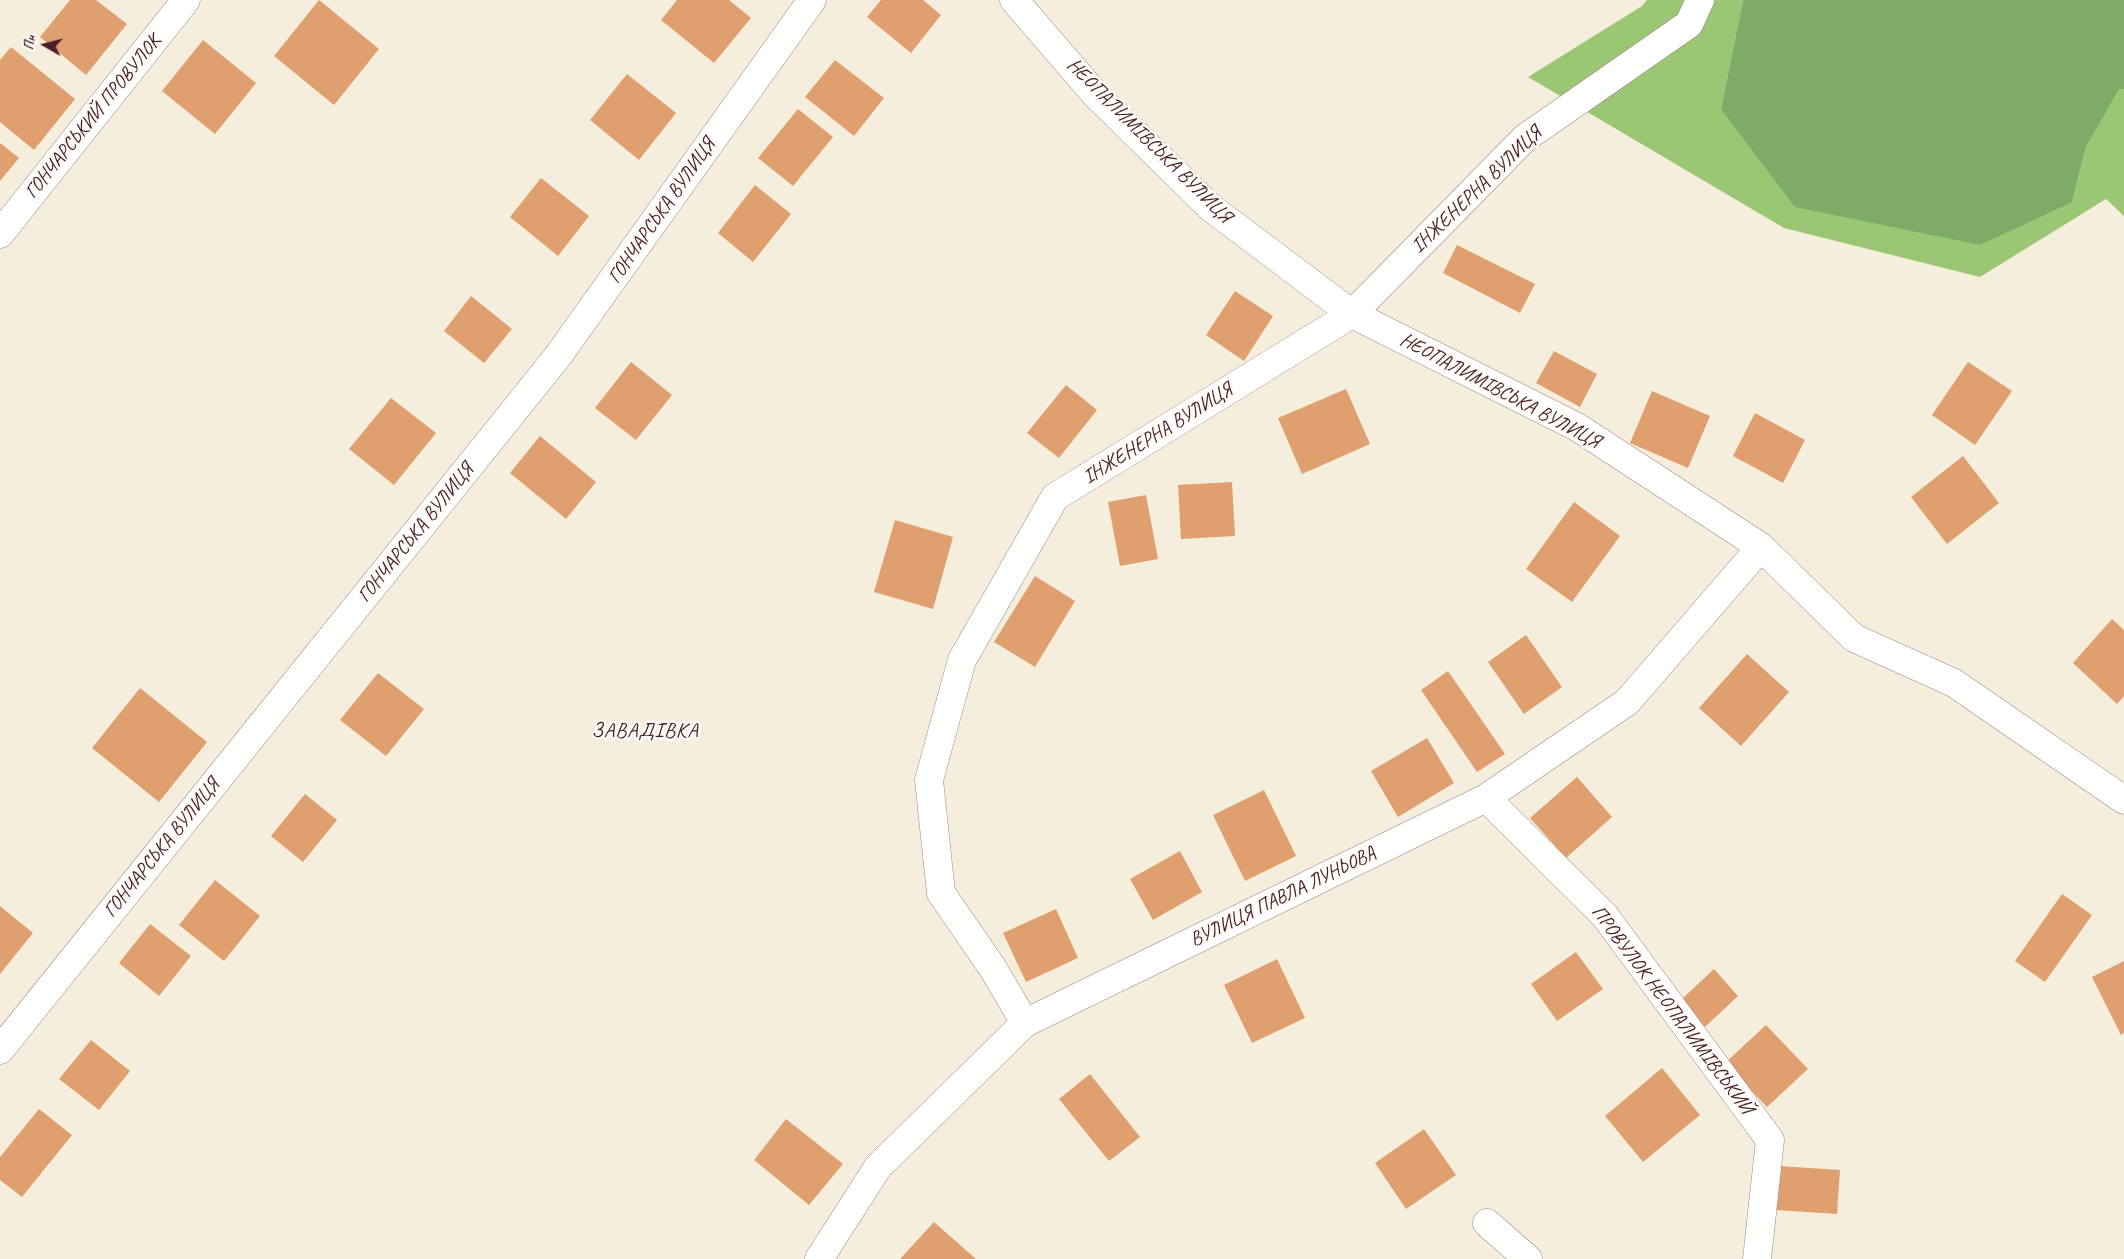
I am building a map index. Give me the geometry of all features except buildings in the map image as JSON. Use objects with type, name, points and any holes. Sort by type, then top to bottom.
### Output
[{"type":"street","name":"ГОНЧАРСЬКИЙ ПРОВУЛОК","points":[[0,234],[186,0]]},
{"type":"street","name":"ГОНЧАРСЬКА ВУЛИЦЯ","points":[[0,1050],[558,356],[812,0]]},
{"type":"street","name":"НЕОПАЛИМІВСЬКА ВУЛИЦЯ","points":[[1014,0],[1096,95],[1210,207],[1352,314],[1577,427],[1761,547],[1854,638],[1954,683],[2124,800]]},
{"type":"street","name":"ІНЖЕНЕРНА ВУЛИЦЯ","points":[[1025,1023],[992,967],[941,894],[929,780],[962,660],[1055,497],[1352,314],[1525,138],[1688,24],[1700,0]]},
{"type":"street","name":"ВУЛИЦЯ ПАВЛА ЛУНЬОВА","points":[[819,1259],[878,1167],[1025,1023],[1486,798],[1627,702],[1761,547]]},
{"type":"street","name":"ПРОВУЛОК НЕОПАЛИМІВСЬКИЙ","points":[[1486,798],[1605,916],[1770,1140],[1757,1259]]},
{"type":"street","points":[[1487,1223],[1528,1259]]},
{"type":"green space","points":[[1647,0],[1743,0],[1721,109],[2072,202],[2086,147],[2119,88],[2124,89],[2124,216],[2106,199],[1980,277],[1784,228],[1528,77],[1642,6]]},
{"type":"green space","points":[[1743,0],[2124,0],[2124,89],[2119,89],[2086,147],[2072,202],[1980,245],[1795,207],[1721,109]]},
{"type":"district","name":"ЗАВАДІВКА","points":[[645,731]]}]
